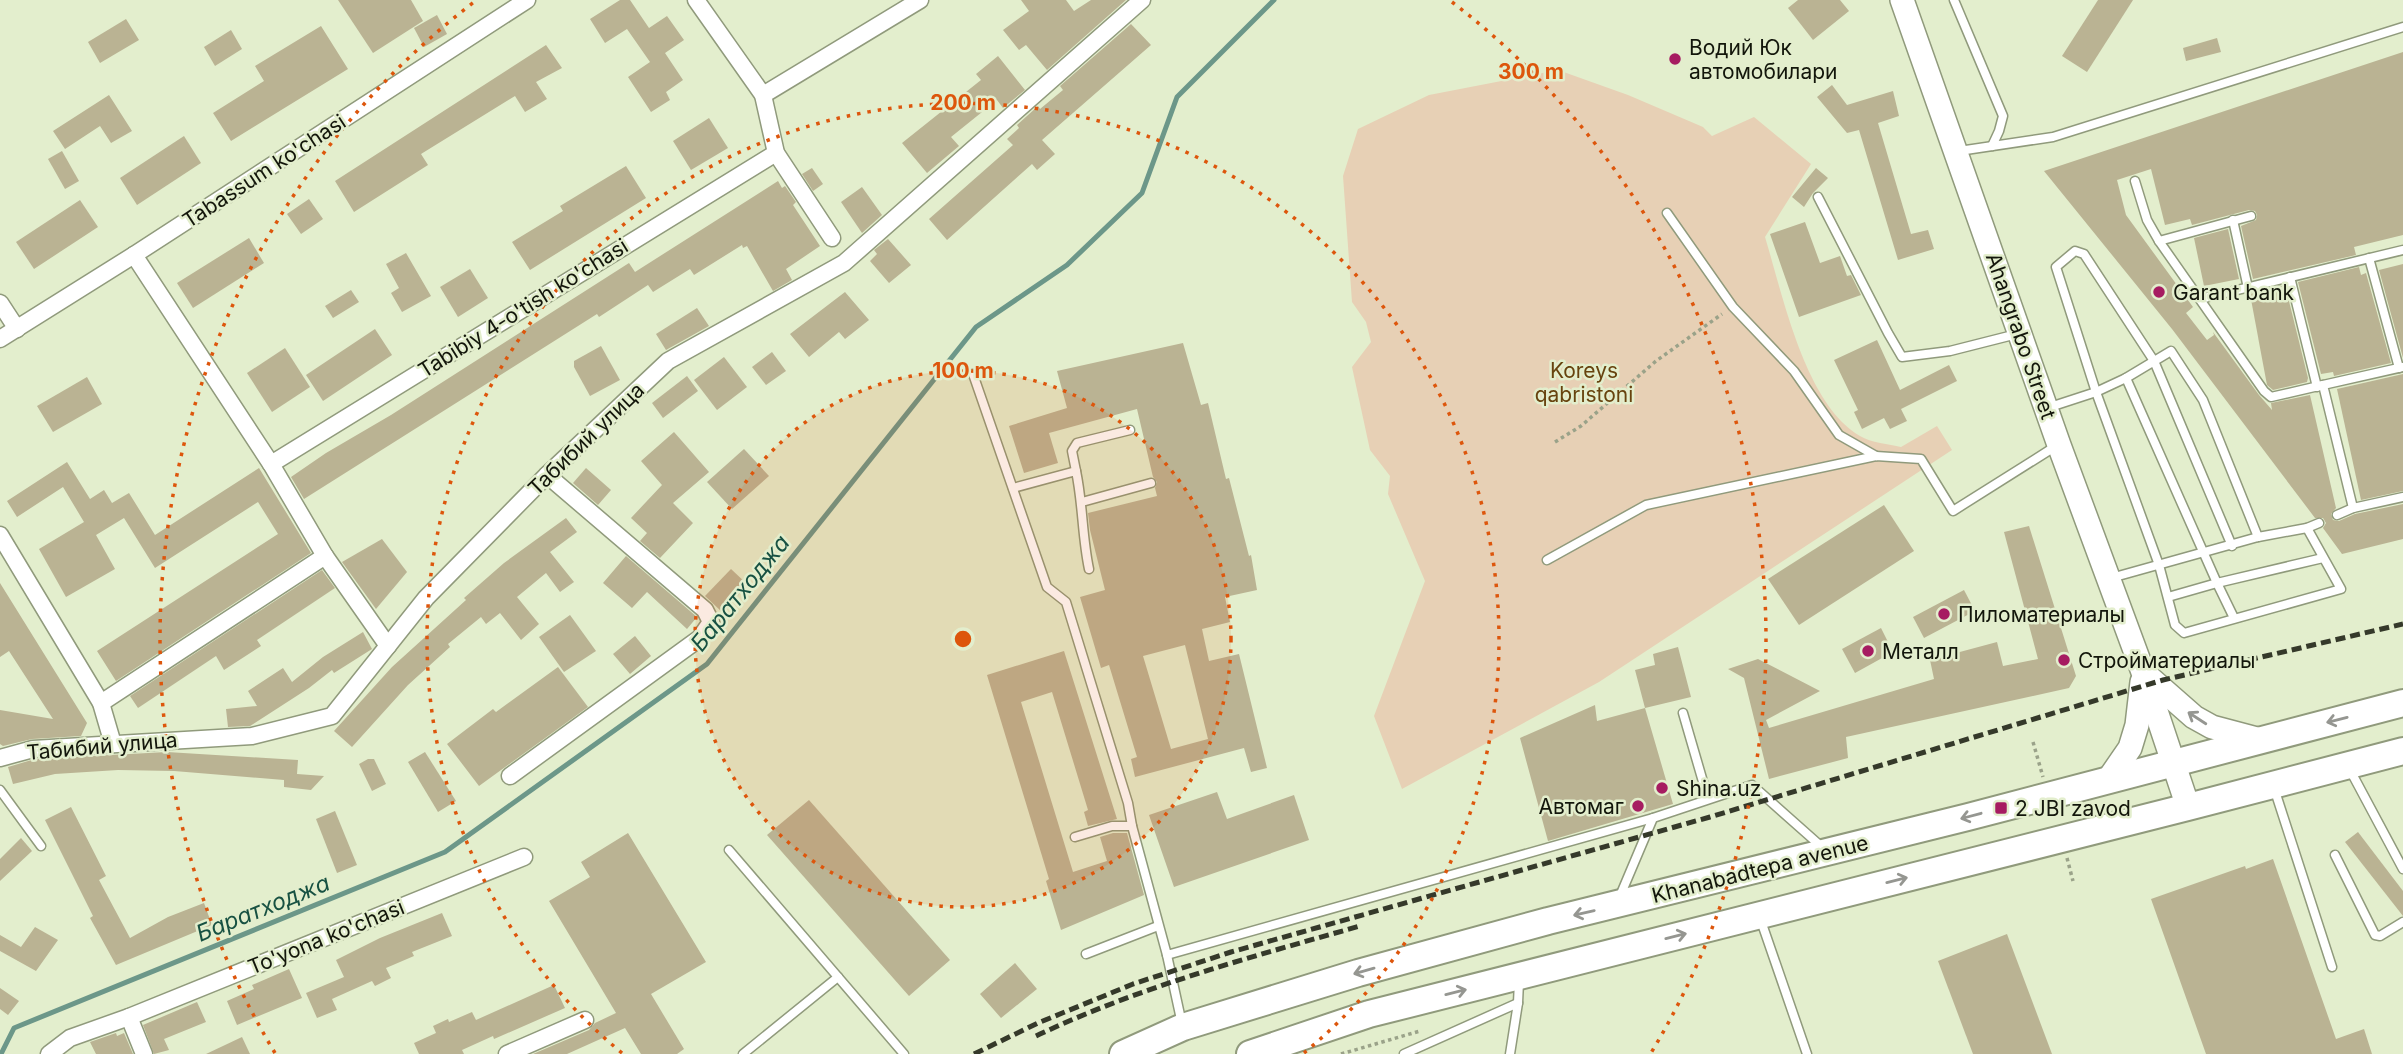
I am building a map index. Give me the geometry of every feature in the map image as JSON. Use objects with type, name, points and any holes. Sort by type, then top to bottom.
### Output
[{"type":"highway","name":"Khanabadtepa avenue","points":[[1123,1054],[1183,1027],[1358,973],[2403,704]]},
{"type":"highway","points":[[1243,1010],[1254,1052],[1369,1014],[2403,751]]},
{"type":"main road","name":"Ahangrabo Street","points":[[1902,0],[2046,408],[2143,672],[2188,807]]},
{"type":"main road","name":"Ahangrabo Street","points":[[2108,780],[2130,748],[2137,725],[2143,672]]},
{"type":"main road","points":[[2143,672],[2178,704],[2203,722],[2236,735],[2261,740]]},
{"type":"street","name":"Tabassum ko'chasi","points":[[0,339],[527,0]]},
{"type":"street","points":[[696,0],[763,95],[776,153],[832,238]]},
{"type":"street","points":[[763,95],[920,0]]},
{"type":"street","name":"Табибий улица","points":[[0,758],[33,748],[252,736],[332,716],[426,598],[547,475],[668,361],[844,263],[1142,0]]},
{"type":"street","name":"Tabibiy 4-o'tish ko'chasi","points":[[271,464],[776,153]]},
{"type":"street","points":[[134,255],[271,464],[325,556],[388,646]]},
{"type":"street","points":[[0,303],[17,329]]},
{"type":"street","points":[[510,776],[700,638],[711,622],[705,610],[547,475]]},
{"type":"street","points":[[0,536],[101,703],[113,744]]},
{"type":"street","points":[[101,703],[325,556]]},
{"type":"street","name":"To'yona ko'chasi","points":[[49,1054],[70,1038],[129,1017],[524,856]]},
{"type":"street","points":[[129,1017],[145,1054]]},
{"type":"street","points":[[507,1054],[585,1020]]},
{"type":"lane","points":[[1954,0],[2003,116],[1992,146]]},
{"type":"lane","points":[[1956,151],[2053,137],[2403,27]]},
{"type":"lane","points":[[2135,181],[2147,220],[2159,241],[2264,391],[2271,397],[2401,368],[2369,258]]},
{"type":"lane","points":[[1818,197],[1902,358],[1950,351],[2020,333]]},
{"type":"lane","points":[[1667,213],[1733,307],[1794,371],[1839,435],[1876,456]]},
{"type":"lane","points":[[2159,241],[2251,216]]},
{"type":"lane","points":[[2233,220],[2248,288]]},
{"type":"lane","points":[[2200,299],[2403,250]]},
{"type":"lane","points":[[2232,546],[2154,361],[2084,254],[2075,251],[2056,267],[2096,392],[2160,565],[2175,625],[2184,632],[2341,589],[2307,528]]},
{"type":"lane","points":[[2290,277],[2353,508]]},
{"type":"lane","points":[[2046,408],[2096,392],[2126,378],[2171,351],[2203,400],[2258,537]]},
{"type":"lane","points":[[973,374],[1047,587],[1066,602],[1128,803],[1183,1027]]},
{"type":"lane","points":[[2126,378],[2234,618]]},
{"type":"lane","points":[[1089,569],[1084,545],[1082,502],[1072,451],[1077,443],[1130,430]]},
{"type":"lane","points":[[1547,560],[1646,505],[1876,456],[1921,459],[1953,511],[2059,444]]},
{"type":"lane","points":[[1013,488],[1076,471]]},
{"type":"lane","points":[[1082,502],[1151,483]]},
{"type":"lane","points":[[2337,515],[2353,508],[2403,497]]},
{"type":"lane","points":[[2108,578],[2319,523]]},
{"type":"lane","points":[[2168,597],[2323,558]]},
{"type":"lane","points":[[1683,713],[1708,799]]},
{"type":"lane","points":[[2348,765],[2403,869]]},
{"type":"lane","points":[[1167,955],[1653,818],[1752,785],[1828,852]]},
{"type":"lane","points":[[2273,785],[2332,967]]},
{"type":"lane","points":[[0,790],[41,846]]},
{"type":"lane","points":[[1616,905],[1653,818]]},
{"type":"lane","points":[[1075,837],[1112,826],[1132,826]]},
{"type":"lane","points":[[729,850],[904,1054]]},
{"type":"lane","points":[[2335,855],[2375,934],[2380,936],[2403,922]]},
{"type":"lane","points":[[1759,915],[1807,1054]]},
{"type":"lane","points":[[1086,954],[1158,926]]},
{"type":"lane","points":[[1510,1054],[1518,1003],[1519,975]]},
{"type":"lane","points":[[743,1054],[838,977]]},
{"type":"lane","points":[[1404,1054],[1518,1003]]},
{"type":"path","points":[[1555,442],[1581,426],[1656,361],[1733,307]]},
{"type":"path","points":[[2033,742],[2037,756]]},
{"type":"path","points":[[2068,865],[2073,881]]},
{"type":"green space","name":"Koreys qabristoni","points":[[1558,70],[1628,95],[1703,127],[1712,136],[1754,117],[1811,164],[1765,237],[1788,317],[1811,375],[1824,400],[1841,421],[1860,436],[1901,447],[1937,426],[1952,450],[1599,682],[1402,789],[1374,716],[1425,581],[1388,494],[1390,476],[1370,450],[1352,367],[1371,342],[1366,322],[1352,302],[1343,176],[1358,129],[1429,95]]},
{"type":"building","points":[[338,0],[411,0],[423,21],[373,53]]},
{"type":"building","points":[[620,0],[630,0],[649,28],[667,16],[684,40],[665,53],[683,80],[666,92],[670,100],[651,112],[628,77],[650,62],[627,29],[605,43],[590,19]]},
{"type":"building","points":[[1021,0],[1066,0],[1074,11],[1091,0],[1126,0],[1047,70],[1026,45],[1019,50],[1003,30],[1029,11]]},
{"type":"building","points":[[1798,0],[1840,0],[1849,11],[1813,40],[1788,8]]},
{"type":"building","points":[[2098,0],[2133,0],[2087,72],[2062,56]]},
{"type":"building","points":[[437,15],[447,34],[424,47],[414,28]]},
{"type":"building","points":[[126,19],[139,40],[100,63],[88,42]]},
{"type":"building","points":[[1131,24],[1151,45],[1042,140],[1055,154],[1037,170],[1032,164],[947,240],[929,219],[1013,145],[1007,139],[1019,128],[1017,125],[1038,106],[1040,109],[1063,90],[1060,86]]},
{"type":"building","points":[[321,26],[348,69],[231,141],[213,113],[264,81],[255,66]]},
{"type":"building","points":[[231,30],[242,49],[215,66],[204,47]]},
{"type":"building","points":[[2217,38],[2221,52],[2186,61],[2183,48]]},
{"type":"building","points":[[546,45],[562,68],[536,82],[547,99],[525,112],[515,96],[421,154],[428,165],[354,212],[335,181]]},
{"type":"building","points":[[2403,52],[2403,235],[2354,247],[2356,255],[2253,279],[2241,226],[2256,220],[2255,211],[2249,210],[2192,225],[2190,219],[2165,225],[2151,169],[2117,180],[2126,215],[2193,307],[2186,313],[2207,340],[2214,335],[2213,332],[2272,410],[2271,403],[2310,395],[2336,508],[2331,514],[2333,520],[2339,521],[2355,514],[2403,504],[2403,539],[2342,554],[2323,528],[2326,523],[2323,518],[2315,518],[2172,329],[2044,171]]},
{"type":"building","points":[[998,56],[1025,90],[1003,108],[997,100],[951,137],[959,146],[927,173],[902,143],[981,80],[976,74]]},
{"type":"building","points":[[1832,85],[1847,105],[1893,91],[1899,116],[1878,123],[1911,234],[1928,230],[1934,249],[1898,260],[1859,130],[1847,133],[1817,97]]},
{"type":"building","points":[[109,95],[132,131],[111,143],[100,126],[65,149],[53,131]]},
{"type":"building","points":[[709,118],[728,148],[691,170],[673,141]]},
{"type":"building","points":[[184,136],[201,163],[137,205],[120,178]]},
{"type":"building","points":[[62,151],[79,181],[65,189],[48,159]]},
{"type":"building","points":[[626,166],[646,198],[530,270],[512,242],[563,211],[560,206]]},
{"type":"building","points":[[812,168],[823,184],[813,191],[802,174]]},
{"type":"building","points":[[1816,168],[1828,178],[1804,207],[1792,197]]},
{"type":"building","points":[[778,181],[796,202],[793,205],[820,246],[786,269],[792,280],[773,291],[747,246],[743,248],[742,245],[694,275],[690,269],[653,292],[648,285],[599,317],[597,314],[304,499],[291,477],[326,453],[391,415],[629,263],[635,272]]},
{"type":"building","points":[[862,187],[882,215],[862,233],[841,202]]},
{"type":"building","points":[[309,199],[323,219],[301,234],[287,214]]},
{"type":"building","points":[[80,200],[98,227],[34,269],[16,242]]},
{"type":"building","points":[[1805,222],[1820,263],[1840,256],[1847,276],[1851,275],[1861,295],[1799,317],[1770,234]]},
{"type":"building","points":[[2228,229],[2239,279],[2204,286],[2194,238]]},
{"type":"building","points":[[249,238],[264,263],[193,308],[177,283]]},
{"type":"building","points":[[888,239],[911,265],[889,283],[870,261],[877,254],[874,250]]},
{"type":"building","points":[[406,253],[431,296],[402,312],[391,293],[399,288],[386,264]]},
{"type":"building","points":[[2403,264],[2403,358],[2379,270]]},
{"type":"building","points":[[2359,267],[2361,275],[2366,273],[2391,363],[2334,376],[2333,372],[2321,374],[2298,282]]},
{"type":"building","points":[[470,269],[488,298],[458,317],[440,287]]},
{"type":"building","points":[[2285,285],[2308,378],[2307,382],[2273,390],[2267,385],[2250,294]]},
{"type":"building","points":[[351,290],[359,302],[333,318],[325,306]]},
{"type":"building","points":[[845,292],[869,320],[845,339],[839,332],[809,357],[790,334]]},
{"type":"building","points":[[697,308],[709,326],[666,350],[656,334]]},
{"type":"building","points":[[375,329],[392,355],[323,401],[306,375]]},
{"type":"building","points":[[1877,340],[1900,390],[1949,365],[1957,381],[1901,409],[1907,421],[1890,429],[1884,418],[1862,429],[1854,412],[1858,410],[1834,360]]},
{"type":"building","points":[[1183,343],[1201,405],[1208,403],[1226,479],[1229,478],[1249,556],[1251,555],[1257,590],[1225,597],[1230,622],[1202,629],[1209,661],[1239,654],[1267,768],[1251,772],[1244,748],[1135,777],[1131,759],[1137,757],[1109,665],[1101,668],[1080,597],[1105,590],[1088,513],[1157,496],[1157,482],[1153,477],[1137,409],[1049,433],[1058,463],[1024,473],[1009,426],[1067,408],[1057,371]],"holes":[[[1185,645],[1208,739],[1171,749],[1143,656]]]},
{"type":"building","points":[[601,346],[620,380],[590,396],[574,367],[574,361]]},
{"type":"building","points":[[285,348],[310,387],[272,412],[247,373]]},
{"type":"building","points":[[772,352],[786,371],[766,385],[752,367]]},
{"type":"building","points":[[724,357],[747,387],[717,410],[694,380]]},
{"type":"building","points":[[2403,374],[2403,491],[2361,500],[2337,389]]},
{"type":"building","points":[[687,376],[698,391],[663,418],[652,403]]},
{"type":"building","points":[[87,377],[102,404],[53,432],[37,406]]},
{"type":"building","points":[[674,432],[709,472],[673,503],[693,523],[660,558],[640,541],[647,533],[631,518],[662,485],[641,461]]},
{"type":"building","points":[[744,449],[769,476],[732,509],[707,482]]},
{"type":"building","points":[[67,462],[90,499],[104,490],[112,503],[129,493],[155,535],[259,468],[311,553],[116,681],[97,651],[278,534],[258,502],[155,568],[124,518],[96,535],[115,569],[66,597],[39,549],[84,522],[63,487],[17,517],[7,501]]},
{"type":"building","points":[[586,468],[611,490],[598,505],[573,483]]},
{"type":"building","points":[[1884,505],[1914,551],[1799,625],[1768,579]]},
{"type":"building","points":[[566,518],[577,532],[550,552],[574,582],[560,592],[546,573],[517,597],[539,624],[521,640],[500,613],[486,624],[481,617],[448,644],[450,647],[408,685],[352,747],[334,731],[392,667],[466,600],[464,598],[504,563]]},
{"type":"building","points":[[2029,526],[2076,676],[2069,688],[1846,737],[1848,758],[1769,779],[1744,678],[1728,669],[1758,659],[1820,691],[1766,720],[1769,728],[1934,679],[1930,660],[1997,642],[2003,666],[2038,659],[2004,532]]},
{"type":"building","points":[[382,539],[407,572],[376,609],[342,562]]},
{"type":"building","points":[[626,556],[697,617],[687,629],[647,592],[632,608],[603,583]]},
{"type":"building","points":[[731,569],[748,585],[722,612],[705,596]]},
{"type":"building","points":[[322,570],[335,588],[257,640],[261,646],[224,670],[216,656],[138,708],[130,696]]},
{"type":"building","points":[[0,583],[87,723],[81,736],[32,739],[3,746],[0,744],[0,710],[53,719],[9,651],[0,657]]},
{"type":"building","name":"Пиломатериалы","points":[[1964,590],[1975,611],[1924,638],[1913,617]]},
{"type":"building","points":[[570,615],[596,651],[564,672],[539,637]]},
{"type":"building","name":"Металл","points":[[1881,628],[1893,652],[1855,673],[1842,649]]},
{"type":"building","points":[[363,632],[372,649],[334,673],[332,670],[250,726],[228,727],[226,709],[257,706],[248,691],[283,668],[292,682],[323,657]]},
{"type":"building","points":[[635,636],[651,656],[630,674],[613,654]]},
{"type":"building","points":[[1678,647],[1691,697],[1645,708],[1635,670],[1655,665],[1653,654]]},
{"type":"building","points":[[1064,651],[1117,819],[1088,826],[1084,812],[1088,810],[1052,692],[1021,702],[1073,872],[1107,861],[1100,837],[1127,833],[1144,895],[1061,930],[1046,881],[1049,879],[987,675]]},
{"type":"building","points":[[558,667],[588,707],[479,786],[447,744],[493,709],[496,712]]},
{"type":"building","points":[[1595,705],[1597,721],[1645,708],[1673,804],[1548,841],[1520,738]]},
{"type":"building","points":[[167,752],[298,760],[297,774],[324,776],[311,790],[284,787],[284,780],[174,771],[118,770],[55,774],[13,784],[8,767],[35,759]]},
{"type":"building","points":[[425,752],[456,801],[438,812],[408,762]]},
{"type":"building","points":[[374,759],[386,784],[372,791],[359,764]]},
{"type":"building","points":[[1217,792],[1227,819],[1294,795],[1309,840],[1174,887],[1149,815]]},
{"type":"building","points":[[809,800],[950,960],[909,996],[767,835]]},
{"type":"building","points":[[71,807],[106,876],[99,880],[130,938],[168,917],[204,903],[212,925],[116,965],[90,918],[93,916],[45,820]]},
{"type":"building","points":[[335,811],[357,865],[337,873],[316,819]]},
{"type":"building","points":[[2358,832],[2403,891],[2403,916],[2345,842]]},
{"type":"building","points":[[628,833],[706,962],[651,994],[684,1049],[677,1054],[641,1054],[625,1028],[567,1054],[533,1054],[589,1030],[595,1023],[616,1013],[549,901],[590,877],[581,862]]},
{"type":"building","points":[[21,838],[32,851],[0,881],[0,859]]},
{"type":"building","points":[[2273,859],[2336,1039],[2364,1029],[2372,1054],[2206,1054],[2151,899]]},
{"type":"building","points":[[442,913],[452,936],[412,952],[414,956],[386,968],[391,978],[375,986],[372,981],[332,999],[337,1010],[317,1018],[306,993],[344,977],[336,960],[380,938]]},
{"type":"building","points":[[35,927],[58,940],[36,971],[0,951],[0,935],[21,947]]},
{"type":"building","points":[[2007,934],[2052,1054],[1973,1054],[1938,961]]},
{"type":"building","points":[[1015,963],[1037,989],[1001,1018],[980,994]]},
{"type":"building","points":[[289,969],[302,998],[237,1025],[227,1001],[254,989],[252,985]]},
{"type":"building","points":[[554,985],[565,1008],[462,1050],[464,1054],[419,1054],[414,1043],[436,1033],[433,1026],[472,1012],[476,1020]]},
{"type":"building","points":[[0,988],[19,1001],[8,1015],[0,1009]]},
{"type":"building","points":[[197,1002],[206,1022],[164,1039],[169,1050],[154,1054],[143,1025]]},
{"type":"building","points":[[116,1033],[117,1036],[124,1033],[133,1054],[96,1054],[90,1042]]},
{"type":"building","points":[[242,1037],[250,1054],[206,1054]]},
{"type":"waterway","name":"Баратходжа","points":[[1,1054],[14,1028],[445,852],[707,664],[976,327],[1067,265],[1142,193],[1177,97],[1274,0]]},
{"type":"railway","points":[[974,1054],[1038,1023],[1133,984],[1231,952],[1710,817],[2163,680],[2403,624]]},
{"type":"railway","points":[[1036,1036],[1075,1018],[1155,988],[1360,926]]},
{"type":"place","name":"Водий Юк автомобилари","points":[[1675,59]]},
{"type":"place","name":"Garant bank","points":[[2159,292]]},
{"type":"place","name":"Пиломатериалы","points":[[1944,614]]},
{"type":"place","name":"Металл","points":[[1868,651]]},
{"type":"place","name":"Стройматериалы","points":[[2064,660]]},
{"type":"place","name":"Shina.uz","points":[[1662,788]]},
{"type":"place","name":"Автомаг","points":[[1638,806]]},
{"type":"place","name":"2 JBI zavod","points":[[2001,808]]}]
